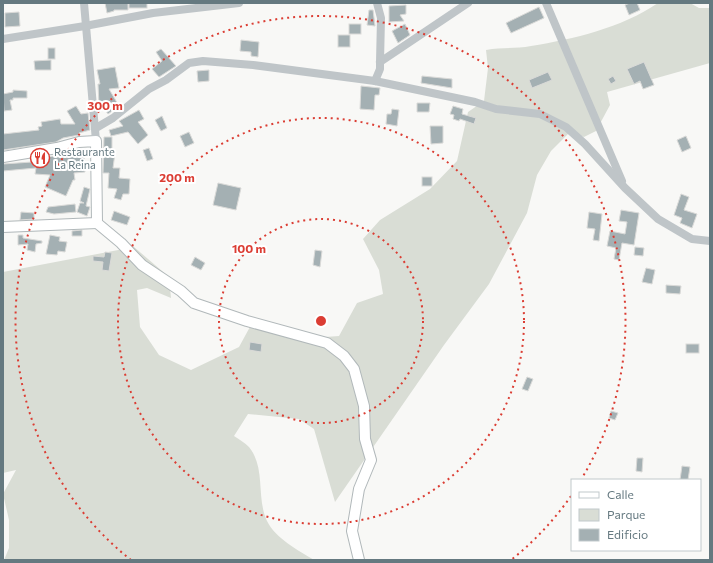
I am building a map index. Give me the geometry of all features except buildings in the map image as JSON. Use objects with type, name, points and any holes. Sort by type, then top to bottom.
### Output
[{"type":"main road","points":[[3,157],[57,148],[79,142],[96,141],[97,223]]},
{"type":"main road","points":[[3,227],[97,223],[142,265],[181,291],[194,303],[247,321],[327,343],[344,356],[354,369],[364,406],[365,439],[371,460],[359,489],[352,531],[359,560]]},
{"type":"street","points":[[84,3],[96,141]]},
{"type":"street","points":[[3,39],[153,13],[238,3]]},
{"type":"street","points":[[375,81],[380,69],[381,18],[377,3]]},
{"type":"street","points":[[380,62],[468,3]]},
{"type":"street","points":[[546,3],[625,188]]},
{"type":"street","points":[[96,128],[113,118],[149,89],[166,80],[189,63],[203,62],[253,65],[375,81],[475,102],[496,109],[540,114],[566,127],[594,153],[625,188],[658,219],[692,239],[710,241]]},
{"type":"green space","points":[[658,3],[690,3],[699,8],[710,8],[710,63],[607,92],[610,105],[596,131],[584,137],[570,132],[551,151],[537,175],[527,213],[489,284],[444,345],[335,502],[314,429],[299,419],[248,414],[234,436],[249,447],[254,455],[259,474],[262,503],[267,521],[276,533],[288,544],[314,560],[4,560],[9,548],[9,520],[3,494],[16,470],[3,473],[3,272],[134,247],[169,277],[171,298],[147,288],[137,290],[140,327],[159,355],[191,370],[239,347],[251,325],[297,339],[339,336],[357,303],[383,294],[379,270],[363,239],[380,220],[430,189],[457,161],[468,112],[484,101],[488,68],[486,50],[525,47],[580,36],[613,26],[644,12]]},
{"type":"place","name":"Restaurante La Reina","points":[[40,158]]}]
